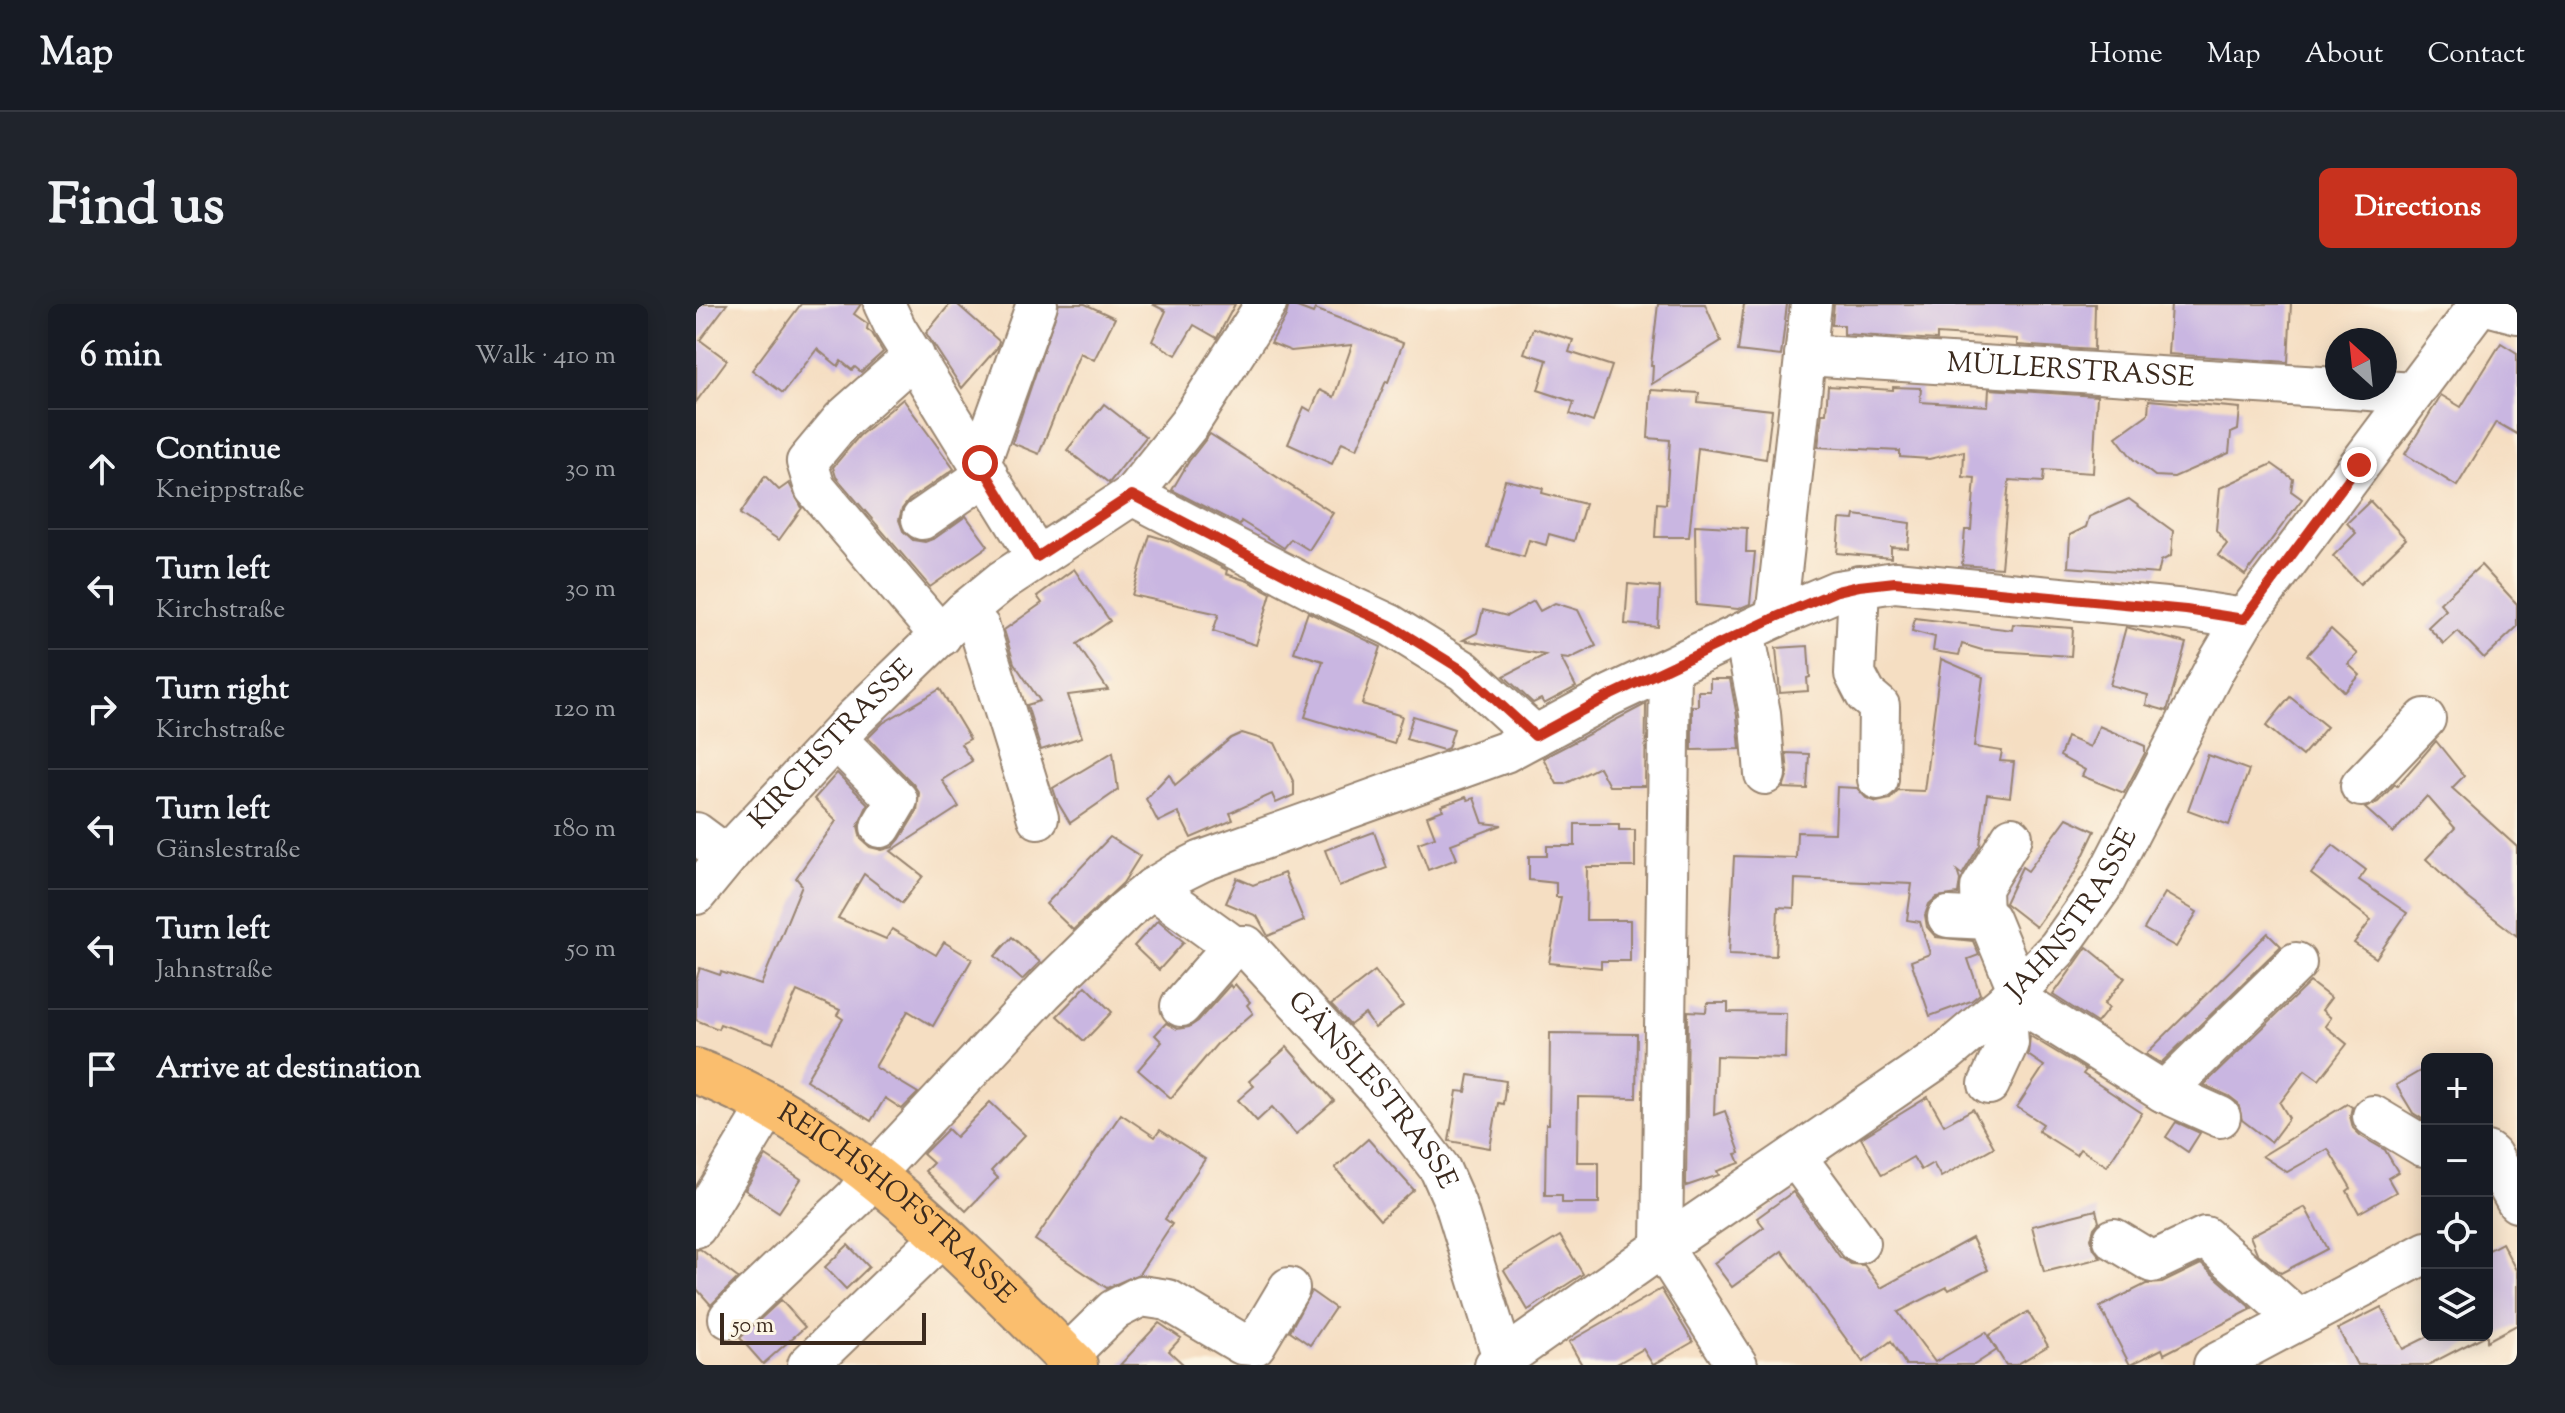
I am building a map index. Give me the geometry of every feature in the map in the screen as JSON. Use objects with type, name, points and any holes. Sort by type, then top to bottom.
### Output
[{"type":"main road","name":"REICHSHOFSTRASSE","points":[[696,1072],[730,1084],[769,1106],[818,1135],[873,1174],[994,1284],[1070,1361]]},
{"type":"street","points":[[884,304],[1037,557]]},
{"type":"street","points":[[922,519],[983,468],[1037,304]]},
{"type":"street","name":"KIRCHSTRASSE","points":[[696,894],[712,845],[836,739],[961,625],[1002,581],[1132,495],[1189,424],[1266,304]]},
{"type":"street","points":[[1765,774],[1760,713],[1760,624],[1811,304]]},
{"type":"street","points":[[2482,304],[2517,313]]},
{"type":"street","name":"JAHNSTRASSE","points":[[1499,1362],[1947,1052],[2012,996],[2058,948],[2102,886],[2215,668],[2244,619],[2482,304]]},
{"type":"street","name":"MÜLLERSTRASSE","points":[[1805,355],[2325,387]]},
{"type":"street","name":"KIRCHSTRASSE","points":[[914,356],[842,420],[807,462],[815,488],[961,625]]},
{"type":"street","name":"MÜLLERSTRASSE","points":[[2397,392],[2413,393]]},
{"type":"street","points":[[1132,495],[1317,591],[1390,625],[1464,671],[1535,736]]},
{"type":"street","points":[[729,1318],[855,1198],[873,1174],[1043,992],[1125,911],[1153,888],[1202,861],[1505,752],[1611,695],[1837,591],[1895,582],[2186,610],[2244,619]]},
{"type":"street","points":[[1859,586],[1855,674],[1866,695],[1879,706],[1878,779]]},
{"type":"street","points":[[961,625],[1038,818]]},
{"type":"street","points":[[1670,668],[1662,1247],[1737,1365]]},
{"type":"street","points":[[2361,786],[2425,719]]},
{"type":"street","points":[[836,739],[897,800],[881,827]]},
{"type":"street","points":[[1989,1084],[2008,1043],[2012,996],[1989,919],[1965,918],[2012,837]]},
{"type":"street","name":"GÄNSLESTRASSE","points":[[1153,888],[1233,946],[1246,946],[1382,1093],[1440,1169],[1455,1203],[1499,1362]]},
{"type":"street","points":[[1181,1006],[1233,946]]},
{"type":"street","points":[[2164,1092],[2296,963]]},
{"type":"street","points":[[2012,996],[2164,1092],[2220,1117]]},
{"type":"street","points":[[1369,1040],[1394,1070],[1382,1093]]},
{"type":"street","points":[[696,1227],[769,1106]]},
{"type":"street","points":[[2373,1116],[2421,1145]]},
{"type":"street","points":[[1795,1156],[1859,1243]]},
{"type":"street","points":[[2493,1159],[2517,1203],[2493,1217]]},
{"type":"street","points":[[808,1365],[942,1236]]},
{"type":"street","points":[[2114,1239],[2152,1262],[2205,1237],[2299,1320]]},
{"type":"street","points":[[2214,1365],[2421,1255]]},
{"type":"street","points":[[1070,1361],[1114,1310],[1141,1296],[1168,1300],[1242,1344],[1255,1345],[1289,1288]]},
{"type":"building","points":[[696,304],[727,304],[700,340],[727,360],[696,402]]},
{"type":"building","points":[[801,304],[861,304],[854,314],[868,324],[867,329],[883,352],[861,372],[855,367],[852,370],[841,361],[838,366],[817,349],[783,393],[752,370]]},
{"type":"building","points":[[950,304],[957,304],[999,341],[997,348],[962,388],[926,333]]},
{"type":"building","points":[[1059,304],[1085,304],[1115,318],[1094,360],[1080,353],[1039,454],[1012,443]]},
{"type":"building","points":[[1152,304],[1235,304],[1217,338],[1194,325],[1176,355],[1152,341],[1166,311]]},
{"type":"building","points":[[1289,304],[1313,313],[1315,309],[1403,343],[1357,449],[1342,442],[1332,464],[1288,444],[1304,407],[1311,411],[1320,390],[1334,397],[1352,345],[1291,351],[1271,343]]},
{"type":"building","points":[[1658,304],[1705,304],[1721,341],[1652,384],[1651,365]]},
{"type":"building","points":[[1744,304],[1787,304],[1781,356],[1738,351]]},
{"type":"building","points":[[1834,304],[2095,304],[2094,350],[2017,345],[2017,339],[1937,334],[1937,340],[1844,334],[1844,325],[1832,325]]},
{"type":"building","points":[[2171,304],[2291,304],[2288,362],[2168,354]]},
{"type":"building","points":[[1533,328],[1573,340],[1569,352],[1612,366],[1593,422],[1570,414],[1574,402],[1538,390],[1547,360],[1524,353]]},
{"type":"building","points":[[2501,343],[2517,353],[2517,434],[2496,422],[2457,486],[2405,454],[2441,395],[2461,407]]},
{"type":"building","points":[[1828,386],[1893,390],[1893,387],[1921,388],[1920,402],[1988,406],[1989,389],[2097,396],[2093,473],[2044,470],[2043,482],[2009,480],[2001,568],[1962,565],[1965,530],[1971,530],[1975,478],[1963,477],[1964,451],[1929,459],[1900,457],[1900,451],[1818,447]]},
{"type":"building","points":[[1651,390],[1699,393],[1698,402],[1772,410],[1766,459],[1698,448],[1689,537],[1655,537],[1657,503],[1666,504],[1670,440],[1648,438]]},
{"type":"building","points":[[903,399],[954,469],[909,500],[899,520],[903,531],[913,540],[925,542],[966,516],[988,546],[930,587],[836,477],[833,467],[859,436]]},
{"type":"building","points":[[2149,400],[2240,408],[2238,430],[2231,433],[2229,453],[2174,477],[2155,476],[2133,459],[2116,437],[2148,414]]},
{"type":"building","points":[[1104,404],[1146,437],[1109,483],[1067,450]]},
{"type":"building","points":[[1210,434],[1333,513],[1309,550],[1291,539],[1284,548],[1241,521],[1240,525],[1172,490]]},
{"type":"building","points":[[2272,464],[2293,479],[2291,491],[2302,499],[2245,575],[2218,555],[2227,544],[2216,530],[2220,488]]},
{"type":"building","points":[[765,476],[779,490],[789,483],[802,508],[779,540],[740,514]]},
{"type":"building","points":[[1505,480],[1543,488],[1542,493],[1585,504],[1574,541],[1549,534],[1546,545],[1529,540],[1524,557],[1487,547]]},
{"type":"building","points":[[2129,499],[2173,531],[2171,556],[2161,561],[2158,574],[2068,567],[2070,535],[2086,527],[2089,517]]},
{"type":"building","points":[[2370,501],[2406,539],[2360,584],[2333,556],[2356,533],[2347,523]]},
{"type":"building","points":[[1855,515],[1910,523],[1908,548],[1891,547],[1891,558],[1837,553],[1840,519],[1854,520]]},
{"type":"building","points":[[1695,525],[1747,528],[1746,552],[1755,552],[1750,604],[1738,609],[1696,605]]},
{"type":"building","points":[[1150,535],[1170,541],[1227,570],[1226,574],[1271,593],[1256,645],[1213,631],[1219,614],[1132,595]]},
{"type":"building","points":[[2481,565],[2517,604],[2517,627],[2484,658],[2458,631],[2444,644],[2428,627],[2446,610],[2440,603]]},
{"type":"building","points":[[1074,569],[1110,621],[1077,644],[1108,690],[1068,695],[1082,737],[1041,750],[1027,705],[1040,701],[1014,663],[1004,630],[1042,603],[1037,596]]},
{"type":"building","points":[[1628,584],[1660,587],[1658,627],[1625,624]]},
{"type":"building","points":[[1534,601],[1540,611],[1555,603],[1578,610],[1596,646],[1569,659],[1561,658],[1576,687],[1544,704],[1541,699],[1533,703],[1504,676],[1545,655],[1463,640],[1477,633],[1483,610],[1507,616]]},
{"type":"building","points":[[1308,612],[1381,647],[1362,704],[1402,716],[1394,744],[1305,717],[1323,661],[1294,652]]},
{"type":"building","points":[[1915,618],[2012,630],[2013,624],[2073,628],[2071,656],[1982,650],[1962,644],[1959,655],[1933,651],[1935,637],[1912,631]]},
{"type":"building","points":[[2126,627],[2186,643],[2167,711],[2146,705],[2148,695],[2110,685]]},
{"type":"building","points":[[2331,629],[2358,654],[2348,664],[2360,675],[2345,692],[2307,655]]},
{"type":"building","points":[[1808,646],[1808,691],[1780,693],[1776,648]]},
{"type":"building","points":[[1941,659],[1983,677],[1974,747],[2002,751],[2000,761],[2014,762],[2010,797],[1987,794],[1980,845],[1962,875],[1957,871],[1960,880],[1958,894],[1937,897],[1929,904],[1925,915],[1927,927],[1936,937],[1973,941],[1979,955],[1968,959],[1980,994],[1971,1001],[1930,1016],[1911,961],[1930,954],[1920,922],[1907,920],[1912,884],[1795,879],[1794,908],[1778,907],[1776,956],[1729,954],[1734,856],[1796,858],[1797,832],[1835,833],[1837,787],[1857,788],[1866,798],[1877,802],[1890,799],[1898,790],[1924,791]]},
{"type":"building","points":[[1710,679],[1730,679],[1740,749],[1692,750],[1692,706],[1698,706],[1698,691],[1710,691]]},
{"type":"building","points":[[940,689],[970,739],[961,744],[972,761],[942,780],[959,807],[891,851],[923,876],[902,903],[864,874],[838,918],[886,939],[892,929],[936,955],[944,942],[972,959],[933,1026],[908,1011],[875,1067],[918,1093],[902,1109],[885,1098],[871,1121],[806,1080],[843,1019],[837,1015],[840,1010],[797,991],[773,1043],[720,1024],[718,1029],[696,1020],[696,980],[700,968],[761,985],[802,885],[796,878],[836,821],[814,799],[837,773],[868,804],[858,826],[861,839],[870,847],[882,850],[893,847],[900,839],[917,811],[919,793],[868,738],[883,723]]},
{"type":"building","points":[[2290,697],[2327,727],[2302,756],[2266,726]]},
{"type":"building","points":[[1646,704],[1645,786],[1609,786],[1599,767],[1565,784],[1557,784],[1543,758]]},
{"type":"building","points":[[1413,716],[1454,729],[1448,748],[1443,750],[1406,739]]},
{"type":"building","points":[[2099,726],[2145,746],[2145,753],[2124,793],[2082,776],[2085,770],[2060,756],[2067,737],[2090,747]]},
{"type":"building","points":[[1242,733],[1275,743],[1294,783],[1294,795],[1276,803],[1272,794],[1230,813],[1233,820],[1191,838],[1178,812],[1158,822],[1146,799],[1169,774],[1175,785],[1231,738]]},
{"type":"building","points":[[2436,741],[2464,776],[2452,788],[2517,847],[2517,936],[2468,898],[2426,859],[2455,828],[2427,796],[2393,833],[2365,808],[2378,802],[2395,784],[2397,786]]},
{"type":"building","points":[[1113,752],[1118,790],[1070,823],[1053,788]]},
{"type":"building","points":[[1786,753],[1809,754],[1807,789],[1783,788],[1788,773]]},
{"type":"building","points":[[2208,755],[2249,770],[2229,825],[2188,810]]},
{"type":"building","points":[[1466,797],[1468,800],[1474,798],[1483,823],[1502,825],[1451,844],[1457,859],[1428,870],[1418,843],[1435,837],[1427,816],[1443,810],[1441,806]]},
{"type":"building","points":[[2067,818],[2095,831],[2076,871],[2036,927],[2005,903],[2022,867],[2028,871]]},
{"type":"building","points":[[1575,824],[1619,824],[1619,830],[1635,830],[1635,867],[1587,867],[1586,920],[1630,920],[1630,961],[1601,961],[1601,968],[1549,963],[1561,897],[1556,897],[1556,883],[1529,880],[1529,856],[1547,856],[1547,846],[1575,846]]},
{"type":"building","points":[[1374,832],[1387,868],[1339,886],[1325,850]]},
{"type":"building","points":[[1110,837],[1140,856],[1123,883],[1073,930],[1046,904]]},
{"type":"building","points":[[2333,845],[2366,870],[2359,880],[2407,913],[2376,958],[2354,943],[2371,920],[2311,874]]},
{"type":"building","points":[[1284,873],[1304,921],[1268,936],[1257,916],[1226,903],[1237,878],[1253,885]]},
{"type":"building","points":[[2165,893],[2197,912],[2176,947],[2144,929]]},
{"type":"building","points":[[1158,920],[1184,942],[1159,970],[1134,946]]},
{"type":"building","points":[[2268,933],[2281,946],[2161,1063],[2146,1054]]},
{"type":"building","points":[[1012,937],[1040,962],[1022,980],[995,956]]},
{"type":"building","points":[[2087,947],[2125,978],[2104,1004],[2109,1008],[2097,1023],[2053,995]]},
{"type":"building","points":[[1375,971],[1403,1006],[1375,1028],[1365,1014],[1350,1025],[1331,1005]]},
{"type":"building","points":[[2310,982],[2331,998],[2322,1010],[2331,1018],[2325,1026],[2347,1044],[2319,1080],[2305,1070],[2280,1103],[2289,1118],[2271,1142],[2242,1120],[2238,1103],[2204,1085]]},
{"type":"building","points":[[1235,984],[1250,1002],[1247,1005],[1253,1013],[1217,1044],[1171,1098],[1138,1070],[1162,1042],[1155,1035],[1166,1023],[1177,1029],[1189,1027],[1230,985],[1232,988]]},
{"type":"building","points":[[1086,986],[1112,1012],[1084,1041],[1057,1016]]},
{"type":"building","points":[[1707,1003],[1728,1003],[1728,1012],[1786,1013],[1785,1058],[1716,1056],[1714,1115],[1725,1111],[1740,1153],[1736,1154],[1740,1163],[1717,1171],[1719,1175],[1686,1186],[1688,1011],[1706,1012]]},
{"type":"building","points":[[1550,1033],[1637,1034],[1636,1098],[1578,1097],[1577,1162],[1599,1162],[1599,1203],[1562,1203],[1562,1195],[1545,1195]]},
{"type":"building","points":[[2030,1036],[2086,1070],[2083,1074],[2142,1113],[2107,1166],[2080,1149],[2076,1155],[2038,1131],[2043,1124],[2017,1107],[2044,1066],[2028,1055]]},
{"type":"building","points":[[1287,1047],[1334,1101],[1296,1134],[1272,1107],[1257,1121],[1238,1100],[1254,1086],[1249,1081]]},
{"type":"building","points":[[2421,1070],[2421,1118],[2413,1113],[2396,1085]]},
{"type":"building","points":[[1469,1075],[1506,1081],[1503,1104],[1498,1103],[1490,1148],[1449,1141],[1457,1091],[1466,1092]]},
{"type":"building","points":[[1928,1097],[1944,1125],[1973,1109],[1994,1147],[1941,1177],[1933,1163],[1921,1170],[1913,1157],[1882,1175],[1861,1138]]},
{"type":"building","points":[[990,1102],[1025,1135],[991,1171],[998,1178],[966,1211],[925,1171],[933,1163],[923,1154],[948,1129],[956,1137]]},
{"type":"building","points":[[2347,1104],[2352,1107],[2350,1116],[2353,1128],[2385,1150],[2398,1172],[2388,1178],[2396,1192],[2359,1213],[2347,1191],[2351,1188],[2328,1149],[2287,1172],[2262,1156]]},
{"type":"building","points":[[1121,1114],[1155,1137],[1160,1130],[1205,1159],[1165,1219],[1172,1224],[1139,1274],[1107,1288],[1035,1240]]},
{"type":"building","points":[[2176,1122],[2200,1133],[2188,1152],[2166,1137]]},
{"type":"building","points":[[1368,1139],[1414,1190],[1380,1220],[1335,1168]]},
{"type":"building","points":[[766,1156],[801,1179],[779,1212],[745,1190]]},
{"type":"building","points":[[1793,1192],[1840,1257],[1851,1264],[1864,1265],[1881,1288],[1972,1238],[1988,1270],[1898,1312],[1935,1362],[1986,1332],[1997,1350],[1974,1365],[1906,1365],[1891,1341],[1863,1362],[1782,1251],[1732,1287],[1714,1263],[1764,1227],[1757,1218]]},
{"type":"building","points":[[2305,1207],[2327,1249],[2281,1273],[2257,1253],[2250,1236]]},
{"type":"building","points":[[2096,1210],[2099,1222],[2091,1239],[2101,1258],[2044,1272],[2032,1226]]},
{"type":"building","points":[[1560,1236],[1583,1274],[1528,1310],[1504,1270]]},
{"type":"building","points":[[2502,1243],[2517,1272],[2517,1325],[2493,1338],[2493,1269],[2493,1248]]},
{"type":"building","points":[[848,1245],[869,1267],[846,1289],[825,1267]]},
{"type":"building","points":[[700,1249],[738,1278],[711,1305],[696,1288],[696,1250]]},
{"type":"building","points":[[2201,1264],[2252,1309],[2164,1354],[2162,1349],[2130,1365],[2100,1307],[2146,1284],[2162,1283]]},
{"type":"building","points":[[1661,1289],[1693,1342],[1653,1365],[1643,1349],[1615,1365],[1582,1365],[1569,1342]]},
{"type":"building","points":[[1311,1291],[1335,1308],[1310,1345],[1290,1331]]},
{"type":"building","points":[[781,1300],[805,1327],[763,1364],[740,1338]]},
{"type":"building","points":[[2381,1307],[2403,1349],[2421,1340],[2474,1341],[2428,1365],[2357,1365],[2338,1329]]},
{"type":"building","points":[[2028,1312],[2048,1346],[2016,1365],[2006,1365],[1988,1336]]},
{"type":"building","points":[[1159,1323],[1181,1338],[1169,1351],[1184,1365],[1120,1365]]},
{"type":"route","points":[[980,463],[1037,557],[1132,495],[1317,591],[1390,625],[1464,671],[1535,736],[1611,695],[1776,617],[1837,591],[1859,586],[1895,582],[2186,610],[2244,619],[2359,465]]}]
